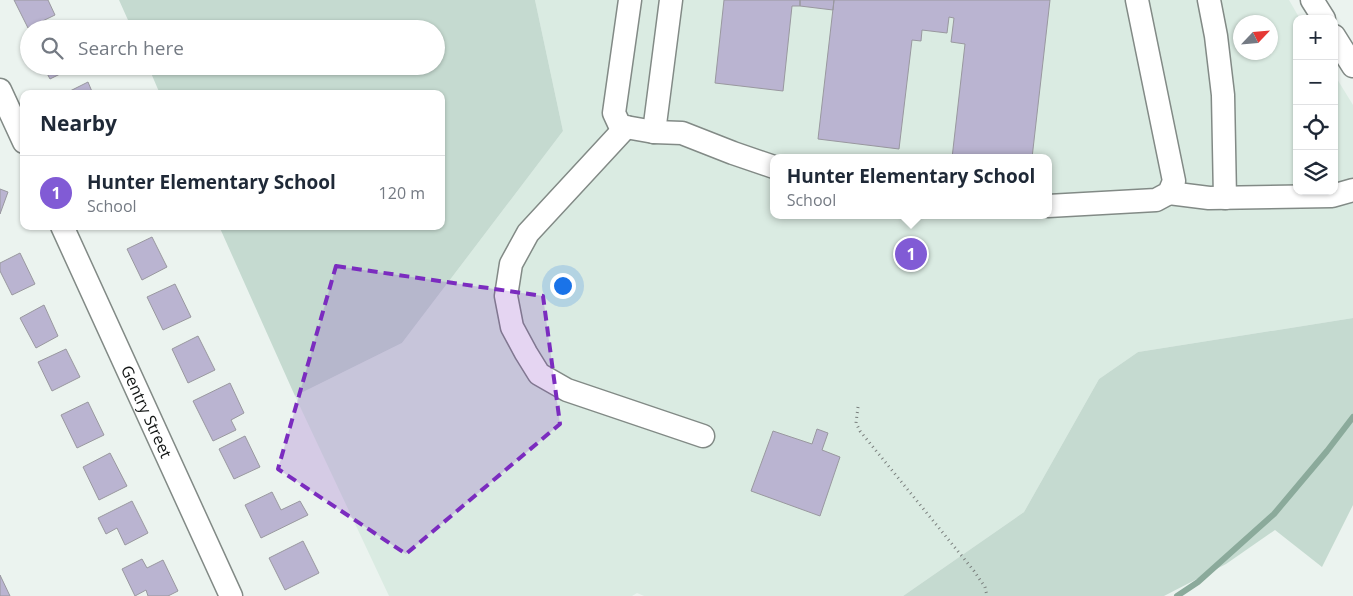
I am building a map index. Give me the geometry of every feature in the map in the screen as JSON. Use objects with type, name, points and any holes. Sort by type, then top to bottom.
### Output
[{"type":"street","points":[[630,0],[614,114],[620,126],[654,132],[682,133],[770,166]]},
{"type":"street","points":[[654,132],[671,0]]},
{"type":"street","points":[[1052,206],[1156,200],[1169,192],[1174,181],[1137,0]]},
{"type":"street","points":[[1209,0],[1216,36],[1223,95],[1225,198]]},
{"type":"street","points":[[1312,0],[1321,15]]},
{"type":"street","points":[[1338,42],[1353,66]]},
{"type":"street","points":[[1,97],[20,134]]},
{"type":"street","points":[[626,127],[528,233],[511,264],[506,296],[512,327],[539,374],[567,390],[703,436]]},
{"type":"street","points":[[1169,192],[1209,198],[1225,198],[1332,196],[1353,190]]},
{"type":"street","name":"Gentry Street","points":[[64,230],[231,596]]},
{"type":"path","points":[[858,407],[856,423],[860,431],[974,571],[985,587],[988,596]]},
{"type":"highlighted area","points":[[336,266],[543,296],[560,424],[406,554],[278,469]]},
{"type":"shaded area","points":[[535,0],[1289,0],[1298,15],[1293,15],[1293,195],[1338,195],[1338,81],[1353,105],[1353,318],[1138,352],[1099,379],[1024,512],[903,596],[644,596],[637,593],[632,596],[389,596],[295,396],[402,343],[563,131]]},
{"type":"green space","points":[[119,0],[535,0],[563,131],[402,343],[295,396],[221,230],[445,230],[445,90],[158,90],[152,75],[445,75],[445,20],[128,20]]},
{"type":"green space","points":[[1353,318],[1353,505],[1322,567],[1275,530],[1226,564],[1164,596],[903,596],[1024,512],[1099,379],[1138,352]]},
{"type":"building","points":[[14,0],[48,0],[55,15],[45,20],[24,20]]},
{"type":"building","points":[[724,0],[800,0],[800,6],[792,6],[783,91],[715,83]]},
{"type":"building","points":[[800,0],[834,0],[833,10],[800,6]]},
{"type":"building","points":[[834,0],[1050,0],[1032,154],[952,154],[965,44],[951,42],[954,18],[949,17],[947,33],[922,30],[921,41],[912,40],[899,149],[818,139]]},
{"type":"building","points":[[48,75],[58,75],[50,79]]},
{"type":"building","points":[[88,82],[91,90],[72,90]]},
{"type":"building","points":[[0,189],[8,192],[0,214]]},
{"type":"building","points":[[152,237],[167,267],[142,280],[127,249]]},
{"type":"building","points":[[20,253],[35,284],[12,295],[0,271],[0,263]]},
{"type":"building","points":[[175,284],[191,317],[163,330],[147,297]]},
{"type":"building","points":[[44,305],[58,336],[36,348],[20,318]]},
{"type":"building","points":[[198,336],[215,370],[188,383],[172,349]]},
{"type":"building","points":[[66,349],[80,377],[52,391],[38,362]]},
{"type":"building","points":[[230,383],[244,413],[231,420],[236,430],[213,441],[193,401]]},
{"type":"building","points":[[88,402],[104,435],[77,448],[61,415]]},
{"type":"building","points":[[817,429],[828,433],[822,450],[840,457],[820,516],[751,491],[773,431],[812,444]]},
{"type":"building","points":[[245,436],[260,467],[234,479],[219,449]]},
{"type":"building","points":[[110,453],[127,486],[99,500],[83,467]]},
{"type":"building","points":[[272,492],[281,510],[300,501],[308,515],[261,538],[245,505]]},
{"type":"building","points":[[132,501],[148,533],[125,545],[117,528],[106,534],[98,518]]},
{"type":"building","points":[[303,541],[319,573],[285,590],[269,558]]},
{"type":"building","points":[[142,559],[147,568],[163,560],[178,591],[168,596],[148,596],[146,590],[135,596],[122,569]]},
{"type":"building","points":[[0,575],[10,596],[0,596]]},
{"type":"waterway","points":[[1177,596],[1198,582],[1274,514],[1353,417]]},
{"type":"place","name":"Hunter Elementary School","points":[[911,254]]}]
